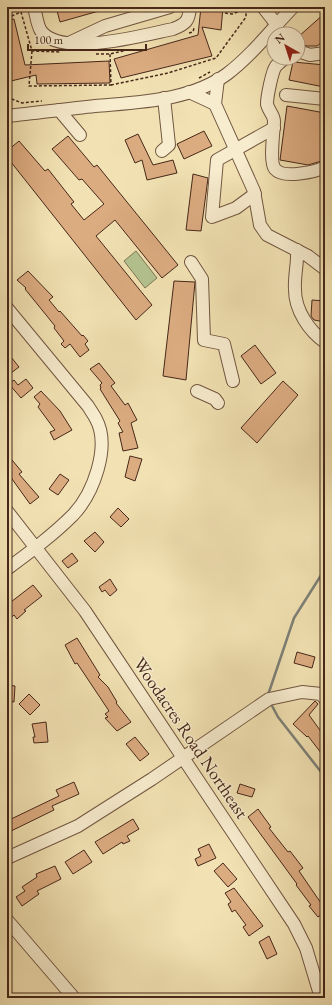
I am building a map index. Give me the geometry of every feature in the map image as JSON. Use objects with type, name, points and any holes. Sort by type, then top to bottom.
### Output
[{"type":"street","points":[[34,7],[40,30],[49,37],[68,43],[100,44],[173,29],[183,25],[189,18],[190,7]]},
{"type":"street","points":[[68,43],[105,26],[170,7]]},
{"type":"street","points":[[263,7],[277,25]]},
{"type":"street","points":[[7,116],[164,98],[189,92],[254,50],[293,7]]},
{"type":"street","points":[[306,54],[310,55],[325,53]]},
{"type":"street","points":[[276,66],[272,72],[267,105],[274,118],[272,158],[274,168],[277,172],[302,174],[315,172],[325,167]]},
{"type":"street","points":[[216,75],[215,104],[255,194],[262,230],[267,235],[297,250],[325,269]]},
{"type":"street","points":[[189,92],[215,104]]},
{"type":"street","points":[[286,95],[325,99]]},
{"type":"street","points":[[162,151],[169,145],[164,98]]},
{"type":"street","points":[[59,110],[80,135]]},
{"type":"street","points":[[255,194],[236,208],[212,217],[217,160],[274,128]]},
{"type":"street","points":[[297,250],[298,262],[295,290],[297,307],[307,322],[325,342]]},
{"type":"street","points":[[191,262],[202,279],[204,340],[224,344],[233,381]]},
{"type":"street","points":[[7,308],[88,406],[97,420],[101,442],[101,458],[96,475],[84,500],[73,515],[36,548],[7,569]]},
{"type":"street","points":[[198,391],[215,399],[218,403]]},
{"type":"street","name":"Woodacres Road Northeast","points":[[7,511],[85,611],[294,924],[306,948],[321,998]]},
{"type":"street","points":[[7,858],[78,826],[152,779],[269,699],[302,692],[321,694],[325,699]]},
{"type":"street","points":[[7,920],[74,998]]},
{"type":"path","points":[[32,51],[29,86],[111,85],[168,73],[197,63],[212,60],[220,54],[246,17],[246,8],[232,14],[225,13]]},
{"type":"path","points":[[110,54],[111,85]]},
{"type":"path","points":[[167,69],[168,73]]},
{"type":"path","points":[[195,80],[216,75]]},
{"type":"path","points":[[7,97],[22,103],[45,101]]},
{"type":"green space","points":[[136,251],[157,278],[145,288],[124,261]]},
{"type":"building","points":[[56,7],[106,7],[106,9],[60,22]]},
{"type":"building","points":[[201,7],[223,7],[221,30],[202,27],[212,56],[121,78],[114,59],[198,35]]},
{"type":"building","points":[[325,13],[325,40],[317,46],[306,46],[306,30]]},
{"type":"building","points":[[14,19],[25,65],[109,61],[110,83],[37,84],[36,75],[11,81],[7,70],[7,21]]},
{"type":"building","points":[[306,63],[325,65],[324,87],[289,80],[292,66],[306,66]]},
{"type":"building","points":[[287,106],[325,113],[325,160],[308,165],[280,160]]},
{"type":"building","points":[[204,131],[212,146],[184,159],[177,144]]},
{"type":"building","points":[[138,134],[153,165],[173,160],[177,173],[147,180],[142,160],[135,163],[125,140]]},
{"type":"building","points":[[68,136],[94,167],[97,165],[178,265],[162,278],[115,220],[96,236],[152,305],[136,320],[7,157],[7,151],[19,141],[45,171],[48,169],[74,202],[71,204],[84,220],[104,204],[82,179],[79,180],[52,149]]},
{"type":"building","points":[[193,174],[208,178],[201,231],[186,230]]},
{"type":"building","points":[[28,271],[53,297],[49,300],[59,312],[60,311],[88,341],[85,344],[89,350],[80,357],[70,344],[65,348],[61,344],[64,341],[54,328],[55,326],[25,289],[26,288],[17,280]]},
{"type":"building","points":[[174,281],[195,282],[186,380],[163,376]]},
{"type":"building","points":[[312,300],[325,301],[325,322],[314,320],[311,316]]},
{"type":"building","points":[[255,345],[276,373],[261,384],[241,356]]},
{"type":"building","points":[[7,352],[19,367],[11,373],[7,368]]},
{"type":"building","points":[[99,363],[115,383],[111,386],[125,405],[128,403],[137,420],[131,423],[138,448],[123,451],[119,433],[123,432],[118,423],[120,421],[100,389],[100,385],[102,383],[90,369]]},
{"type":"building","points":[[26,379],[33,388],[21,398],[9,384],[14,380],[18,385]]},
{"type":"building","points":[[283,381],[298,395],[257,443],[241,428]]},
{"type":"building","points":[[41,391],[60,411],[72,430],[54,440],[50,432],[55,430],[38,407],[40,404],[34,397]]},
{"type":"building","points":[[130,456],[142,459],[135,481],[125,477]]},
{"type":"building","points":[[12,460],[22,472],[19,474],[39,497],[30,504],[7,472],[7,464]]},
{"type":"building","points":[[60,474],[69,480],[58,495],[49,489]]},
{"type":"building","points":[[118,508],[129,519],[121,527],[110,517]]},
{"type":"building","points":[[95,532],[104,542],[95,552],[84,541]]},
{"type":"building","points":[[72,553],[78,561],[68,568],[62,561]]},
{"type":"building","points":[[110,579],[117,590],[110,596],[105,590],[102,592],[99,587]]},
{"type":"building","points":[[33,585],[42,596],[24,610],[26,611],[17,619],[14,615],[7,621],[7,605]]},
{"type":"building","points":[[77,638],[100,675],[98,677],[108,687],[117,702],[116,703],[131,722],[117,731],[105,718],[108,717],[105,714],[109,711],[77,663],[75,664],[65,645]]},
{"type":"building","points":[[297,652],[315,657],[312,668],[294,663]]},
{"type":"building","points":[[7,685],[15,686],[14,702],[7,701]]},
{"type":"building","points":[[29,694],[40,705],[30,715],[19,704]]},
{"type":"building","points":[[315,701],[318,704],[309,715],[325,737],[325,758],[308,736],[307,737],[293,724]]},
{"type":"building","points":[[46,722],[48,742],[34,743],[33,737],[35,737],[32,724]]},
{"type":"building","points":[[135,737],[149,754],[140,761],[126,744]]},
{"type":"building","points":[[74,782],[79,794],[52,806],[54,810],[7,833],[7,821],[59,796],[56,790]]},
{"type":"building","points":[[240,784],[255,789],[252,797],[237,793]]},
{"type":"building","points":[[258,809],[271,827],[269,828],[303,868],[299,871],[325,909],[325,912],[318,917],[309,906],[311,905],[296,885],[297,884],[248,817]]},
{"type":"building","points":[[133,819],[139,829],[127,836],[130,841],[123,844],[122,842],[103,854],[95,842]]},
{"type":"building","points":[[209,844],[216,858],[198,866],[195,859],[201,856],[198,849]]},
{"type":"building","points":[[84,850],[92,862],[73,874],[65,862]]},
{"type":"building","points":[[223,863],[237,879],[228,887],[214,871]]},
{"type":"building","points":[[55,866],[61,879],[37,891],[39,894],[22,906],[16,897],[25,891],[22,887],[37,877],[36,874]]},
{"type":"building","points":[[234,888],[263,926],[249,936],[243,927],[246,925],[235,910],[232,912],[228,904],[231,902],[225,893]]},
{"type":"building","points":[[269,936],[277,954],[267,959],[259,942]]},
{"type":"waterway","points":[[268,695],[294,618],[325,569]]},
{"type":"waterway","points":[[270,702],[278,717],[325,777]]}]
